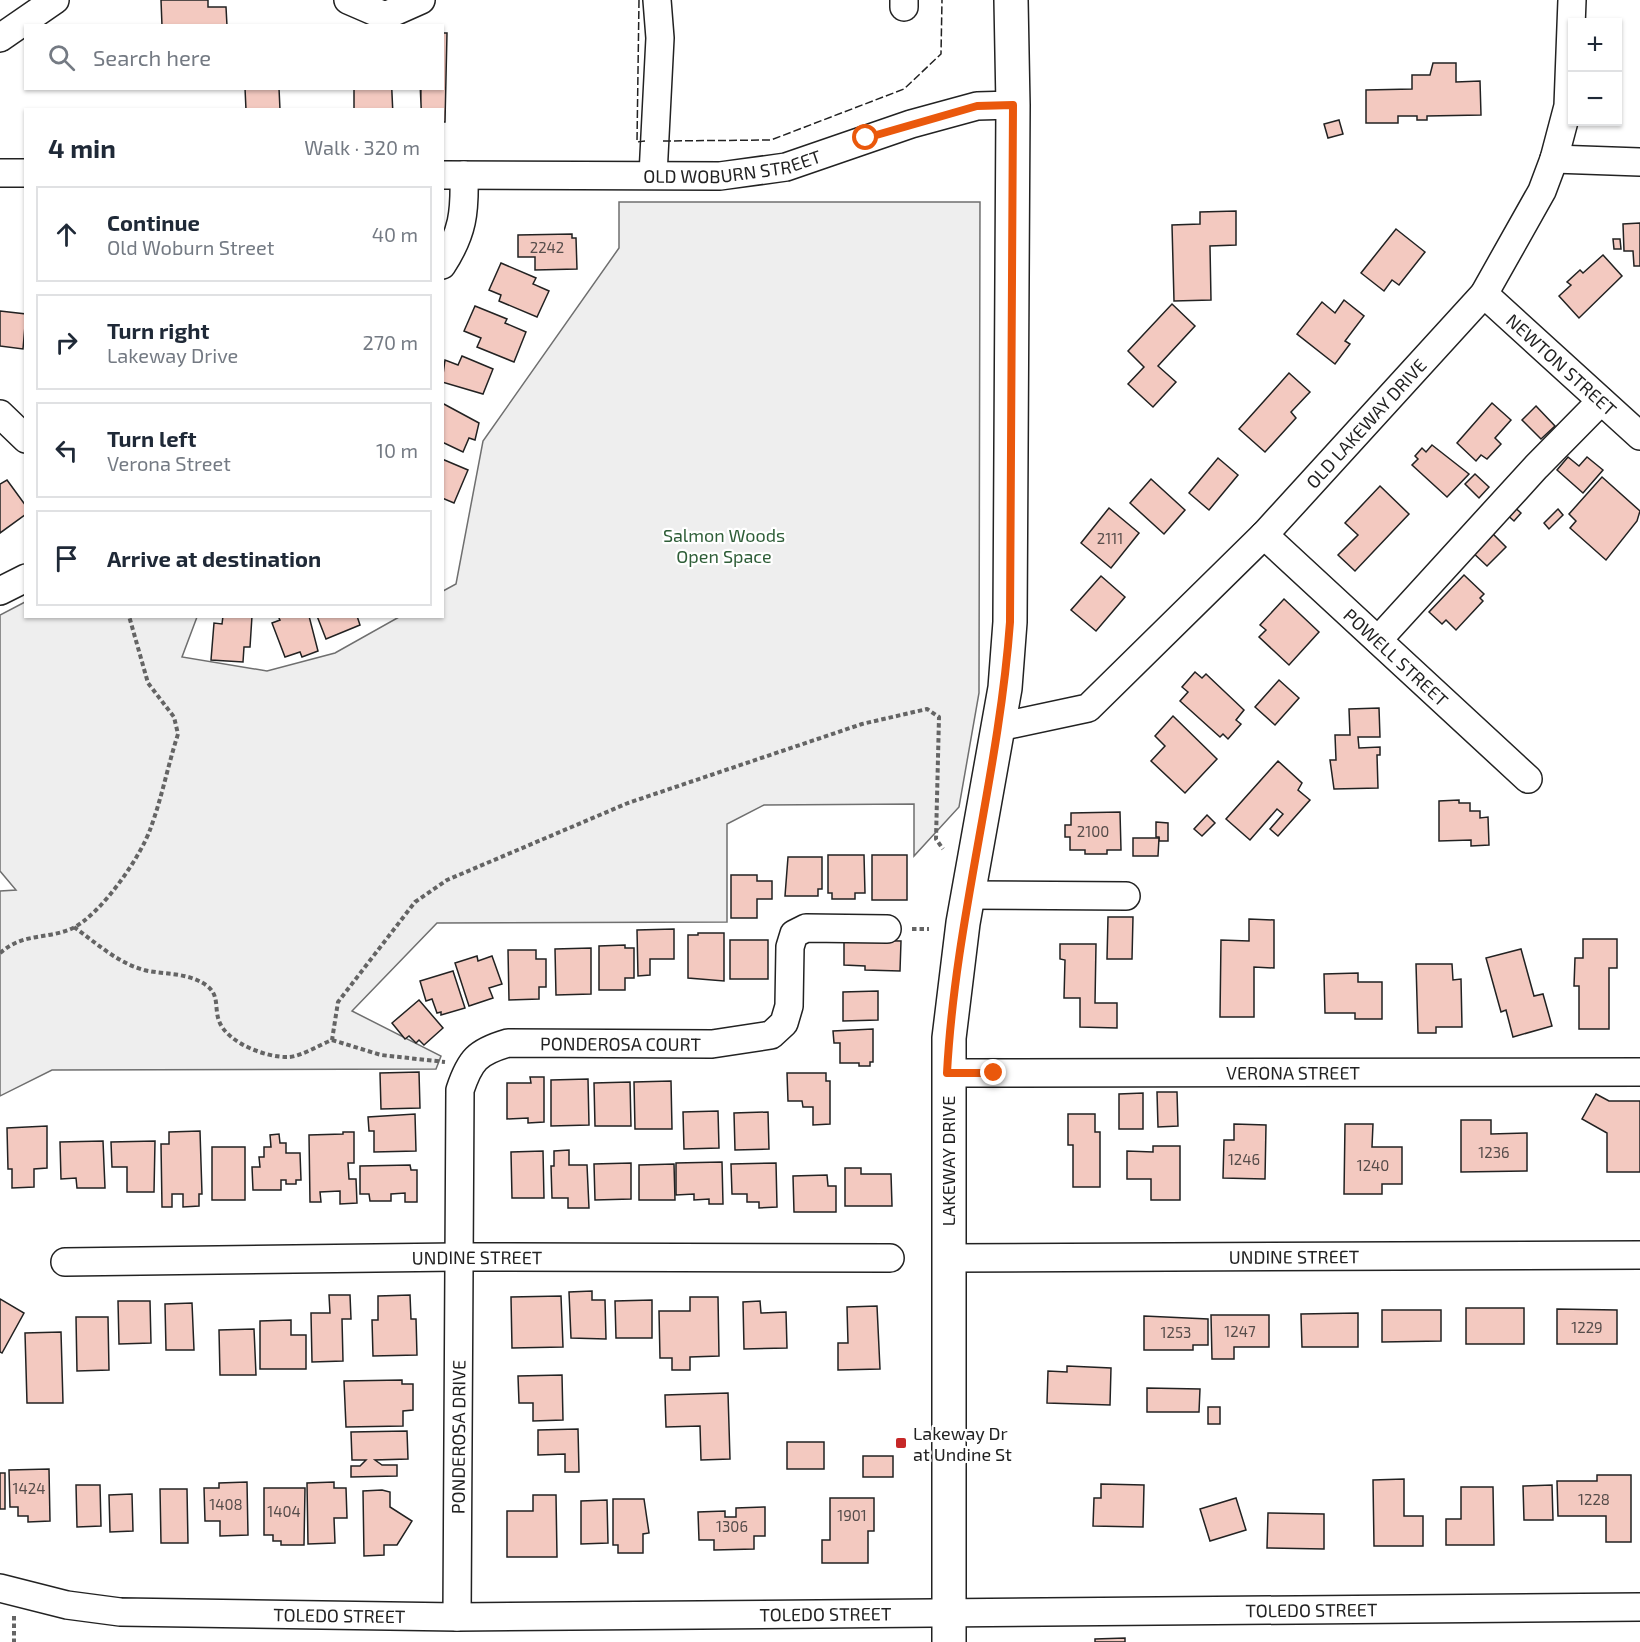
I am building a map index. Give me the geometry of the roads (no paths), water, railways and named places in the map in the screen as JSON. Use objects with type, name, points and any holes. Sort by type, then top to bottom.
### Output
[{"type":"main road","name":"LAKEWAY DRIVE","points":[[948,1627],[947,1073],[956,970],[999,727],[1005,688],[1010,622],[1013,105],[1011,0]]},
{"type":"street","points":[[0,38],[55,0]]},
{"type":"street","points":[[348,0],[385,16],[410,11]]},
{"type":"street","points":[[653,175],[660,38],[657,0]]},
{"type":"street","name":"OLD LAKEWAY DRIVE","points":[[999,727],[1088,708],[1264,535],[1484,294],[1542,191],[1554,159],[1568,106],[1572,0]]},
{"type":"street","points":[[406,90],[406,108]]},
{"type":"street","name":"OLD WOBURN STREET","points":[[453,175],[720,176],[786,167],[933,118],[977,106],[1013,105]]},
{"type":"street","points":[[1554,159],[1640,162]]},
{"type":"street","points":[[0,173],[24,173]]},
{"type":"street","points":[[444,262],[457,242],[461,230],[453,175]]},
{"type":"street","name":"NEWTON STREET","points":[[1484,294],[1640,436]]},
{"type":"street","points":[[1378,640],[1536,467],[1601,401]]},
{"type":"street","points":[[0,414],[24,437]]},
{"type":"street","name":"POWELL STREET","points":[[1264,535],[1528,779]]},
{"type":"street","points":[[0,591],[24,579]]},
{"type":"street","points":[[968,895],[1126,896]]},
{"type":"street","name":"PONDEROSA COURT","points":[[458,1257],[460,1090],[468,1066],[485,1050],[508,1043],[712,1044],[771,1035],[784,1023],[789,1006],[790,947],[794,934],[806,928],[887,929]]},
{"type":"street","name":"VERONA STREET","points":[[947,1073],[1640,1072]]},
{"type":"street","name":"UNDINE STREET","points":[[949,1258],[1640,1255]]},
{"type":"street","name":"UNDINE STREET","points":[[64,1262],[458,1257],[890,1258]]},
{"type":"street","name":"PONDEROSA DRIVE","points":[[457,1617],[458,1257]]},
{"type":"street","name":"TOLEDO STREET","points":[[7,1589],[67,1605],[120,1612],[948,1627],[1640,1607]]},
{"type":"place","name":"Lakeway Dr at Undine St","points":[[901,1443]]},
{"type":"park label","name":"Salmon Woods Open Space","points":[[724,545]]}]
